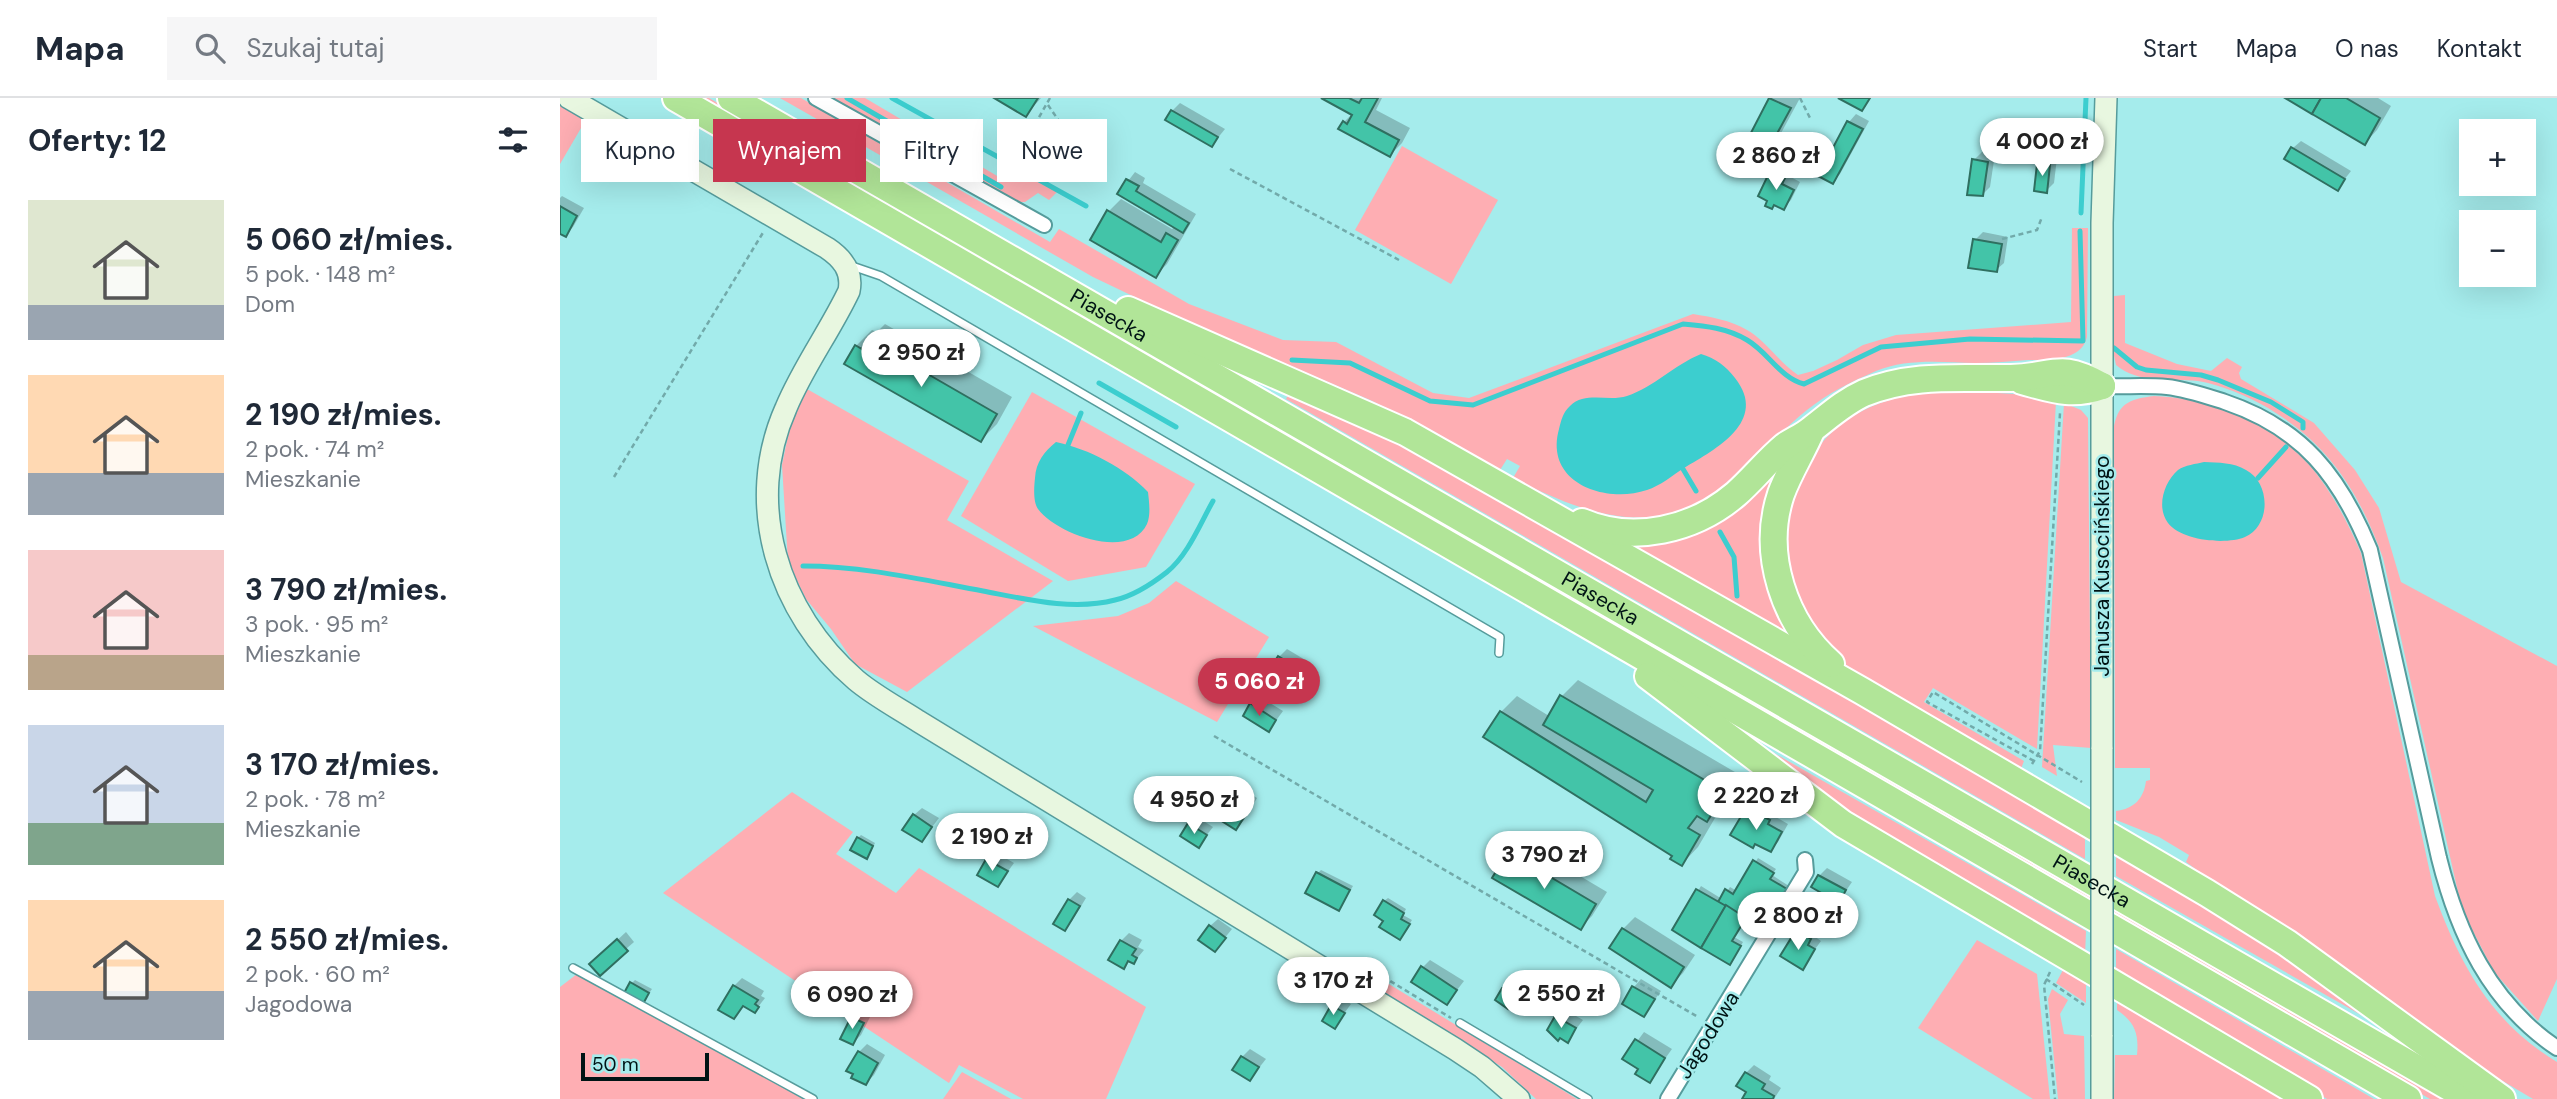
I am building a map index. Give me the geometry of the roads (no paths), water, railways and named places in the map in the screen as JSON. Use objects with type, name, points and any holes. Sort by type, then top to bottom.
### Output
[{"type":"highway","name":"Piasecka","points":[[676,98],[2408,1099]]},
{"type":"highway","name":"Piasecka","points":[[731,98],[2470,1099]]},
{"type":"highway","points":[[965,233],[1140,316],[1405,432],[1862,691],[2207,893],[2287,943],[2502,1099]]},
{"type":"highway","points":[[1509,491],[1597,528],[1634,532],[1669,529],[1689,523],[1733,497],[1786,446],[1811,431],[1845,404],[1863,394],[1898,382],[1953,376],[2013,378],[2065,371],[2081,374],[2102,386]]},
{"type":"highway","points":[[2013,378],[2062,392],[2084,393],[2102,386]]},
{"type":"highway","points":[[1811,431],[1782,493],[1777,511],[1774,532],[1779,581],[1797,626],[1815,651],[1862,691]]},
{"type":"highway","points":[[1572,617],[1729,740],[1843,824],[2309,1099]]},
{"type":"street","points":[[569,98],[836,254],[846,264],[849,291],[785,408],[769,463],[766,496],[769,528],[783,582],[794,606],[820,643],[858,682],[879,696],[1455,1049],[1482,1067],[1519,1099]]},
{"type":"street","points":[[816,98],[1044,225]]},
{"type":"street","name":"Janusza Kusocińskiego","points":[[2102,1099],[2102,223],[2106,98]]},
{"type":"street","points":[[2102,386],[2168,387],[2240,407],[2290,432],[2319,459],[2333,478],[2351,505],[2370,550],[2439,858],[2462,932],[2480,967],[2499,994],[2527,1025],[2557,1048]]},
{"type":"street","name":"Jagodowa","points":[[1668,1099],[1807,873],[1805,860]]},
{"type":"lane","points":[[846,264],[881,276],[1500,637],[1499,653]]},
{"type":"lane","points":[[573,968],[813,1099]]},
{"type":"lane","points":[[1460,1023],[1588,1099]]},
{"type":"water","points":[[1701,354],[1716,360],[1728,370],[1744,393],[1746,408],[1742,420],[1723,443],[1657,486],[1631,494],[1597,491],[1569,476],[1561,463],[1557,448],[1559,429],[1570,406],[1583,399],[1627,396]]},
{"type":"water","points":[[1056,442],[1081,449],[1106,461],[1129,475],[1148,492],[1148,520],[1138,535],[1125,541],[1093,540],[1060,527],[1038,509],[1034,494],[1037,467],[1044,454]]},
{"type":"water","points":[[2204,462],[2241,467],[2260,484],[2265,503],[2264,514],[2254,531],[2245,537],[2227,541],[2205,540],[2183,534],[2164,517],[2163,495],[2173,475],[2184,467]]},
{"type":"waterway","points":[[847,98],[1001,187]]},
{"type":"waterway","points":[[892,98],[1086,206]]},
{"type":"waterway","points":[[2081,213],[2086,98]]},
{"type":"waterway","points":[[1292,360],[1350,363],[1430,401],[1473,405],[1683,324],[1716,328],[1739,336],[1754,345],[1781,371],[1804,384],[1881,347],[1970,339],[2083,341],[2080,231]]},
{"type":"waterway","points":[[2114,348],[2137,367],[2201,375],[2271,402],[2303,422],[2303,428]]},
{"type":"waterway","points":[[1099,383],[1176,427]]},
{"type":"waterway","points":[[1068,445],[1081,413]]},
{"type":"waterway","points":[[2258,478],[2286,447]]},
{"type":"waterway","points":[[1683,469],[1696,491]]},
{"type":"waterway","points":[[803,566],[871,571],[1049,603],[1099,603],[1129,595],[1167,572],[1187,548],[1213,501]]},
{"type":"waterway","points":[[1720,532],[1734,557],[1737,596]]}]
